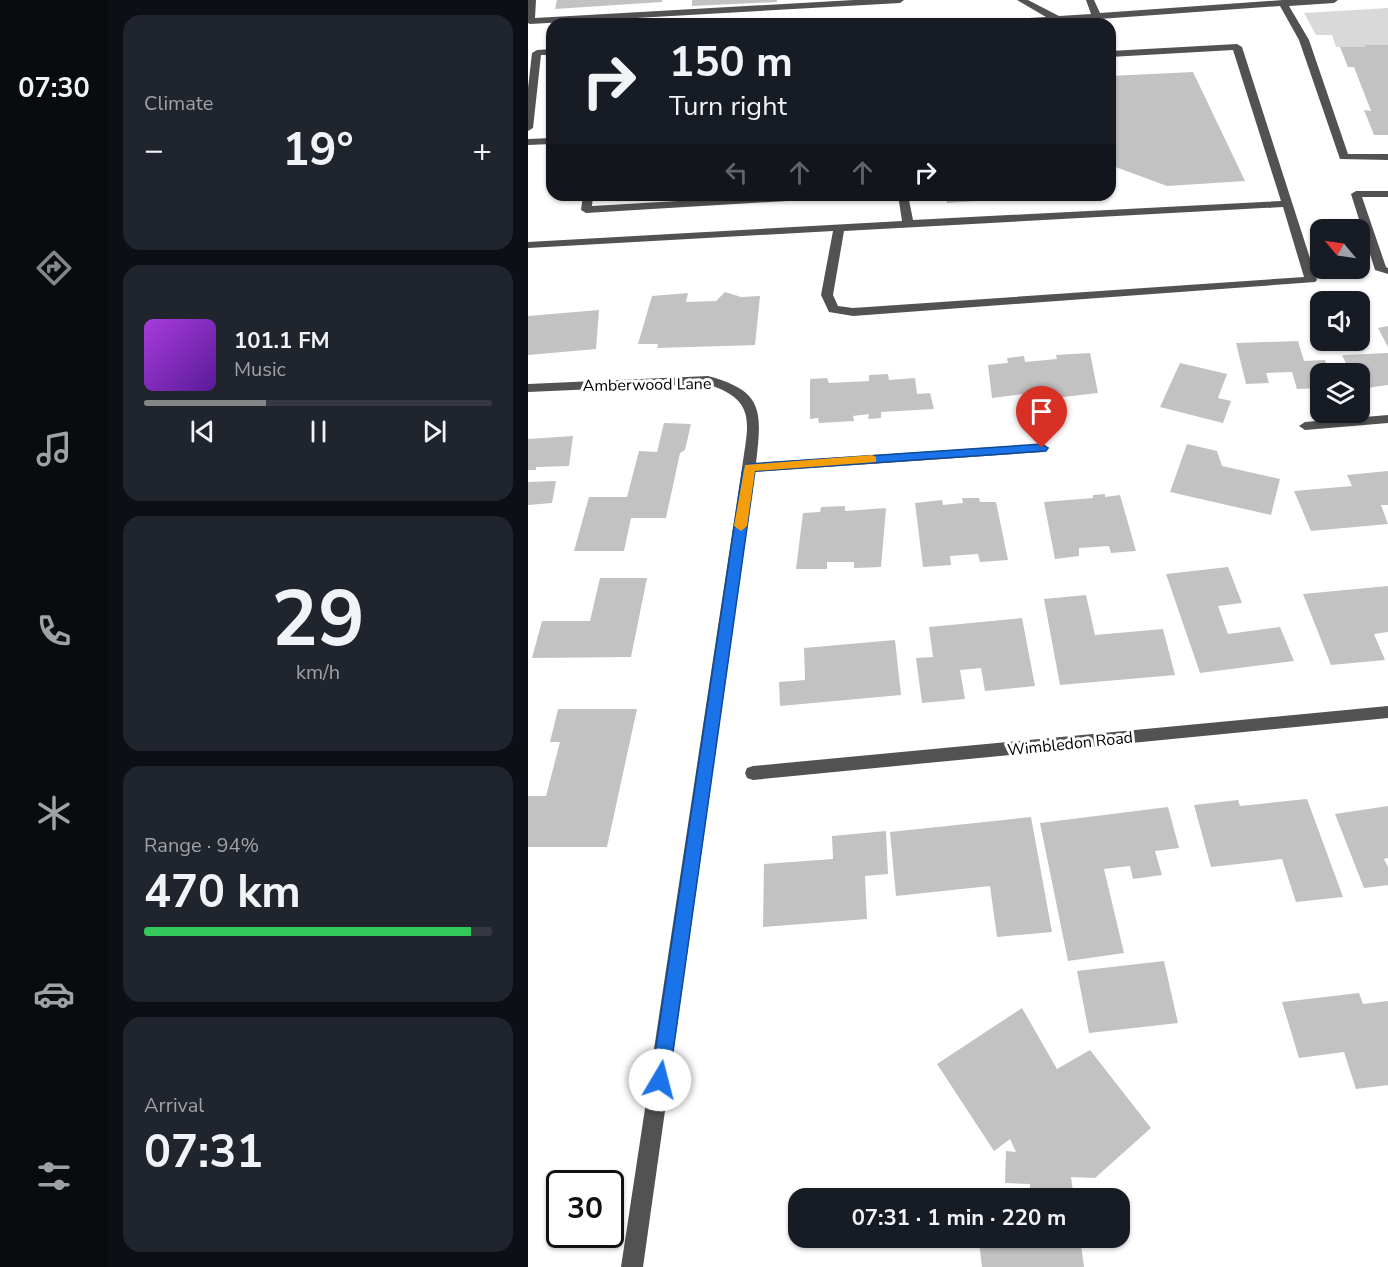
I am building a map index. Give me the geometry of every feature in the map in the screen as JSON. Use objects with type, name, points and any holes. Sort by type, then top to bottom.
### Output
[{"type":"street","points":[[532,0],[530,21],[546,20]]},
{"type":"street","points":[[583,18],[900,0]]},
{"type":"street","points":[[1021,0],[1056,18]]},
{"type":"street","points":[[1090,0],[1097,16]]},
{"type":"street","points":[[1071,18],[1331,0]]},
{"type":"street","points":[[1283,3],[1304,40],[1344,157],[1388,157]]},
{"type":"street","points":[[838,228],[827,295],[833,309],[853,312],[1311,280],[1237,47],[1116,54]]},
{"type":"street","points":[[528,128],[537,53],[546,52]]},
{"type":"street","points":[[528,142],[546,141]]},
{"type":"street","points":[[1388,195],[1356,194],[1381,270],[1388,271]]},
{"type":"street","points":[[587,201],[586,210],[737,201]]},
{"type":"street","points":[[904,201],[908,224]]},
{"type":"street","points":[[528,245],[1285,204]]},
{"type":"street","name":"Amberwood Lane","points":[[528,388],[688,380],[722,383],[736,390],[748,400],[754,415],[749,468],[632,1267]]},
{"type":"street","points":[[1305,426],[1388,419]]},
{"type":"street","points":[[749,468],[1042,448]]},
{"type":"street","name":"Wimbledon Road","points":[[753,773],[1388,712]]},
{"type":"shaded area","points":[[1388,8],[1388,45],[1366,45],[1366,47],[1336,47],[1332,35],[1316,35],[1304,13]]},
{"type":"building","points":[[557,0],[662,0],[662,2],[555,9]]},
{"type":"building","points":[[692,0],[777,0],[777,2],[692,6]]},
{"type":"building","points":[[1365,45],[1388,45],[1388,135],[1374,135],[1364,110],[1371,111],[1354,67],[1348,67],[1340,47],[1366,47]]},
{"type":"building","points":[[1193,72],[1245,181],[1167,186],[1116,167],[1116,76]]},
{"type":"building","points":[[947,201],[977,201],[947,203]]},
{"type":"building","points":[[725,292],[741,297],[760,296],[755,345],[657,348],[658,344],[638,344],[652,296],[688,293],[686,302],[716,301]]},
{"type":"building","points":[[599,310],[596,349],[528,355],[528,316]]},
{"type":"building","points":[[1388,326],[1388,347],[1378,328]]},
{"type":"building","points":[[1298,341],[1304,361],[1325,360],[1326,363],[1310,363],[1310,388],[1297,389],[1292,372],[1266,373],[1269,383],[1246,384],[1236,343]]},
{"type":"building","points":[[1090,353],[1098,393],[1045,399],[1045,395],[1033,396],[1032,393],[992,398],[988,365],[1008,363],[1007,358],[1024,356],[1025,362],[1057,359],[1056,355]]},
{"type":"building","points":[[1388,353],[1388,385],[1370,387],[1370,363],[1346,363],[1342,355]]},
{"type":"building","points":[[1180,363],[1227,374],[1218,398],[1231,401],[1223,423],[1160,407]]},
{"type":"building","points":[[888,374],[889,380],[915,378],[917,394],[930,393],[934,409],[881,412],[881,418],[868,419],[869,414],[853,416],[854,421],[819,423],[818,418],[810,419],[810,379],[827,378],[829,383],[869,381],[869,375]]},
{"type":"building","points":[[664,423],[691,424],[685,450],[680,453],[666,518],[631,518],[624,551],[574,551],[589,497],[627,497],[639,451],[657,452]]},
{"type":"building","points":[[573,436],[569,466],[536,467],[536,470],[528,470],[528,439]]},
{"type":"building","points":[[1187,444],[1217,451],[1222,466],[1280,479],[1271,515],[1170,492]]},
{"type":"building","points":[[1388,471],[1388,505],[1381,505],[1388,524],[1311,531],[1294,491],[1352,486],[1347,475]]},
{"type":"building","points":[[556,481],[552,503],[528,505],[528,482]]},
{"type":"building","points":[[1105,494],[1105,497],[1120,495],[1136,551],[1111,553],[1109,546],[1079,548],[1079,556],[1055,559],[1044,502],[1093,498],[1093,495]]},
{"type":"building","points":[[962,498],[979,498],[980,502],[996,502],[1008,560],[980,562],[978,554],[950,556],[951,565],[923,567],[915,503],[942,500],[943,505],[963,503]]},
{"type":"building","points":[[845,506],[845,511],[886,508],[881,567],[854,568],[854,562],[827,562],[827,569],[796,569],[803,513],[820,512],[821,507]]},
{"type":"building","points":[[1228,567],[1242,603],[1218,606],[1228,634],[1280,627],[1294,661],[1200,673],[1166,574]]},
{"type":"building","points":[[600,578],[647,578],[631,657],[532,658],[542,621],[590,621]]},
{"type":"building","points":[[1388,586],[1388,632],[1374,634],[1385,660],[1331,665],[1303,594]]},
{"type":"building","points":[[1086,595],[1095,635],[1163,629],[1175,675],[1060,685],[1044,599]]},
{"type":"building","points":[[1022,618],[1035,686],[985,691],[981,668],[960,670],[965,699],[922,703],[916,658],[933,657],[929,627]]},
{"type":"building","points":[[895,640],[901,695],[780,706],[779,682],[805,680],[804,648]]},
{"type":"building","points":[[558,709],[637,709],[607,847],[528,847],[528,796],[546,796],[560,742],[550,742]]},
{"type":"building","points":[[1307,799],[1343,897],[1296,902],[1282,859],[1211,867],[1194,805],[1238,800],[1240,806]]},
{"type":"building","points":[[1388,806],[1388,858],[1384,859],[1388,867],[1388,885],[1364,888],[1335,814]]},
{"type":"building","points":[[1168,807],[1179,848],[1155,851],[1162,875],[1133,879],[1130,866],[1104,869],[1124,953],[1068,961],[1040,823]]},
{"type":"building","points":[[1031,817],[1052,932],[997,937],[990,886],[896,896],[890,832]]},
{"type":"building","points":[[886,831],[888,874],[865,876],[867,919],[763,927],[764,864],[833,859],[832,836]]},
{"type":"building","points":[[1164,961],[1178,1023],[1089,1033],[1077,971]]},
{"type":"building","points":[[1359,993],[1363,1004],[1388,1001],[1388,1085],[1356,1089],[1344,1052],[1299,1058],[1282,1002]]},
{"type":"building","points":[[1022,1008],[1057,1069],[1090,1050],[1151,1128],[1095,1178],[1071,1177],[1073,1188],[1030,1188],[1030,1184],[1005,1183],[1006,1151],[1016,1152],[1010,1139],[994,1151],[937,1064]]},
{"type":"building","points":[[980,1248],[1081,1248],[1084,1267],[982,1267]]},
{"type":"slow traffic","points":[[741,526],[749,468],[872,460]]},
{"type":"route","points":[[660,1080],[749,468],[1042,448]]}]
